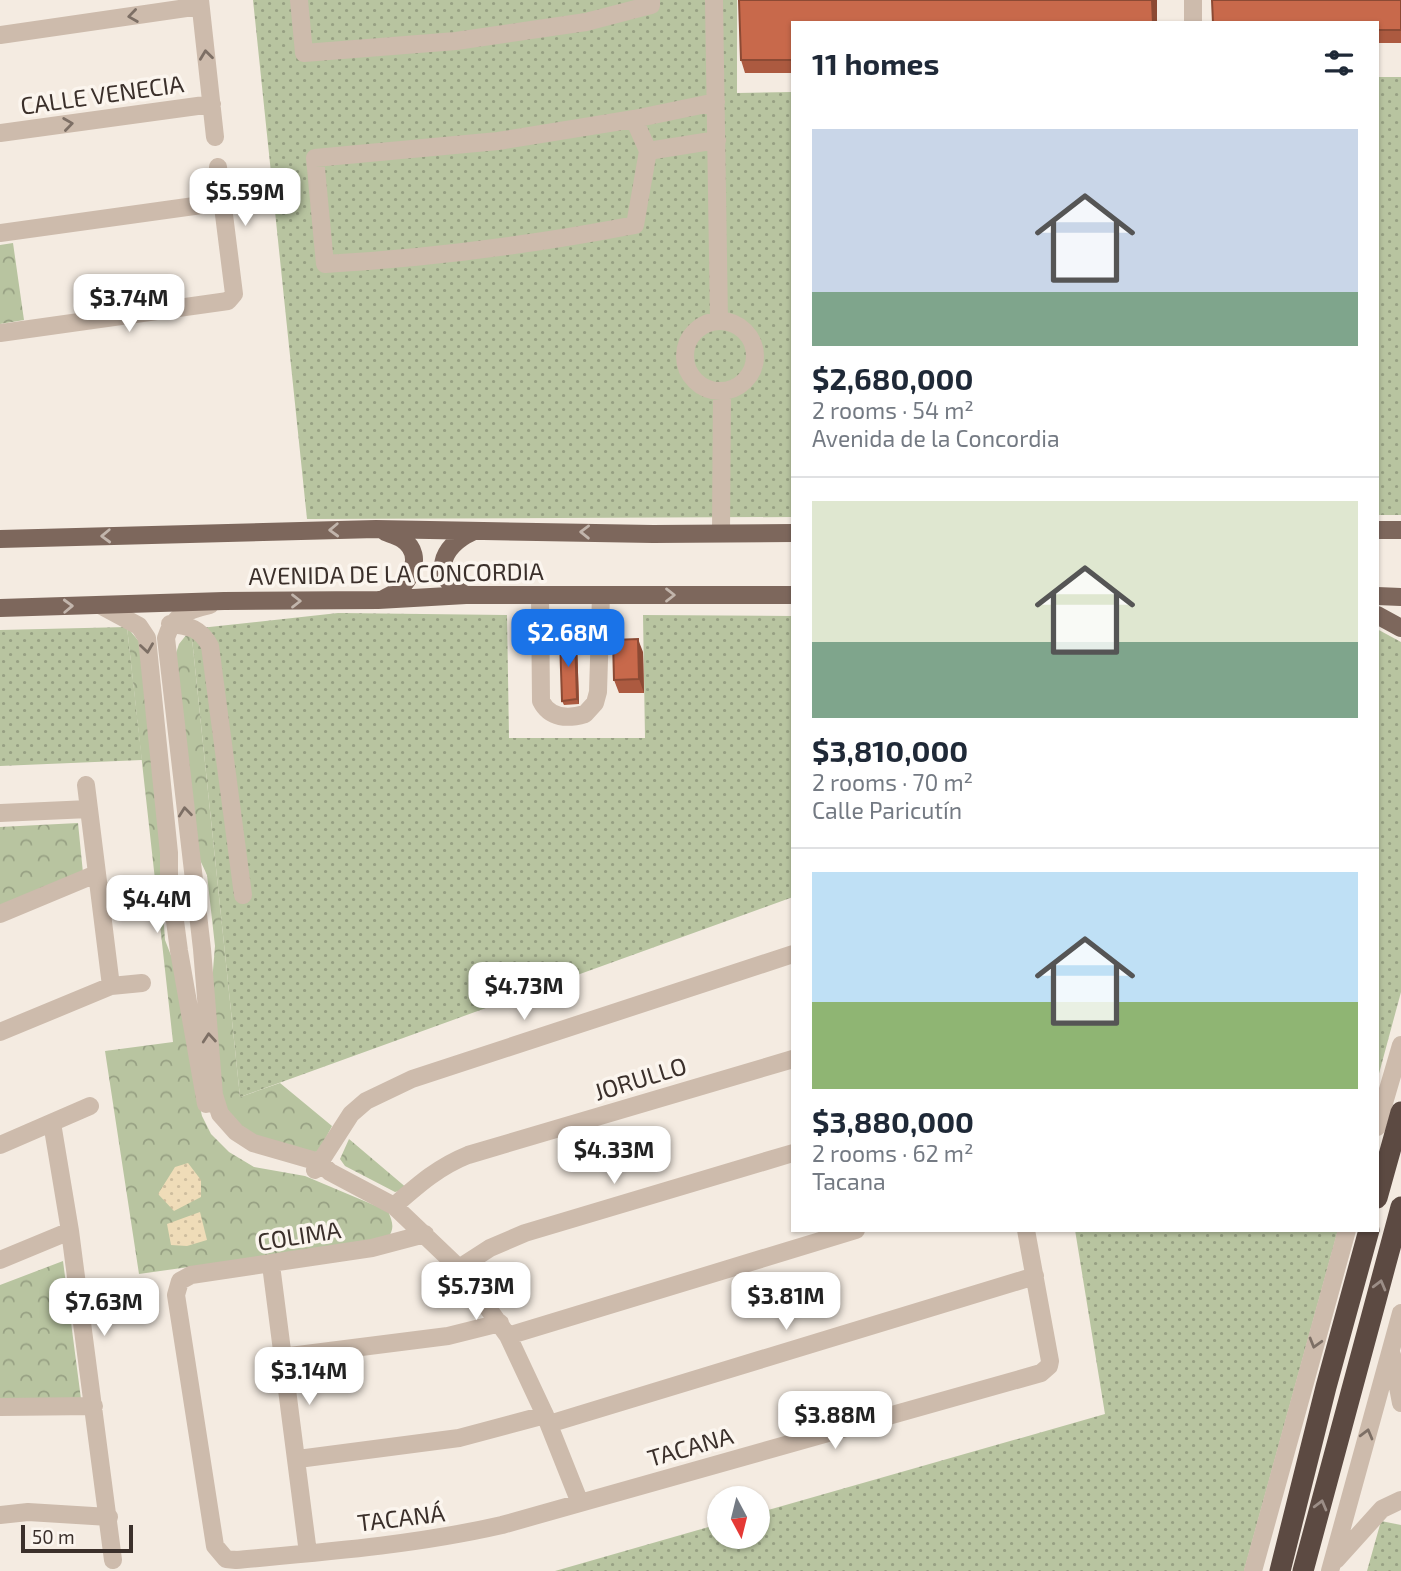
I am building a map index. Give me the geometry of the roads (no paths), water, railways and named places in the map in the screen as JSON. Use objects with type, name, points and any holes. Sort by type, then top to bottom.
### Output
[{"type":"highway","points":[[1379,1191],[1401,1112]]},
{"type":"highway","points":[[1303,1571],[1401,1207]]},
{"type":"highway","points":[[1280,1571],[1367,1232]]},
{"type":"main road","name":"AVENIDA DE LA CONCORDIA","points":[[0,539],[376,529],[791,533]]},
{"type":"main road","points":[[376,529],[404,540],[411,551],[414,564],[411,578],[403,588],[378,600]]},
{"type":"main road","points":[[466,595],[448,582],[443,560],[447,549],[455,541],[476,530]]},
{"type":"main road","points":[[1379,530],[1401,530]]},
{"type":"main road","name":"AVENIDA DE LA CONCORDIA","points":[[0,608],[224,601],[378,600],[466,595],[791,595]]},
{"type":"main road","points":[[1379,596],[1401,597]]},
{"type":"main road","points":[[1379,616],[1401,628]]},
{"type":"street","points":[[299,0],[304,53],[456,41],[586,22],[651,5],[651,0]]},
{"type":"street","points":[[714,0],[719,321]]},
{"type":"street","points":[[1193,0],[1193,21]]},
{"type":"street","points":[[0,36],[200,3],[215,137]]},
{"type":"street","points":[[634,119],[648,151],[635,225],[556,240],[411,259],[325,264],[315,158],[498,141],[634,119],[716,102]]},
{"type":"street","name":"CALLE VENECIA","points":[[0,134],[212,104]]},
{"type":"street","points":[[648,151],[717,141]]},
{"type":"street","points":[[0,333],[228,301],[234,294],[218,167]]},
{"type":"street","points":[[0,233],[223,202]]},
{"type":"street","points":[[719,321],[742,329],[755,349],[751,373],[734,389],[722,392],[700,386],[692,379],[684,358],[690,336],[708,323],[719,321]]},
{"type":"street","points":[[720,533],[722,392]]},
{"type":"street","points":[[540,595],[541,701],[548,712],[564,717],[585,715],[596,703],[601,595]]},
{"type":"street","points":[[224,601],[179,615],[170,624],[166,638],[195,883],[214,1095],[220,1114],[236,1132],[253,1143],[322,1168],[394,1206],[459,1268],[504,1329],[547,1420],[580,1503]]},
{"type":"street","points":[[100,606],[139,626],[146,638],[169,853],[169,876],[201,1086],[209,1116],[219,1131],[243,1151],[260,1158],[322,1168]]},
{"type":"street","points":[[170,624],[190,626],[202,633],[209,646],[243,895]]},
{"type":"street","points":[[86,785],[111,986]]},
{"type":"street","points":[[0,813],[89,809]]},
{"type":"street","points":[[169,853],[190,852]]},
{"type":"street","points":[[0,914],[96,874]]},
{"type":"street","points":[[322,1168],[351,1114],[366,1101],[412,1079],[791,955]]},
{"type":"street","points":[[184,975],[202,972]]},
{"type":"street","points":[[0,1032],[111,986],[142,983]]},
{"type":"street","points":[[1379,1120],[1401,1045]]},
{"type":"street","name":"JORULLO","points":[[394,1206],[445,1164],[468,1155],[791,1060]]},
{"type":"street","points":[[0,1145],[90,1106]]},
{"type":"street","points":[[52,1123],[70,1231],[113,1560]]},
{"type":"street","points":[[459,1268],[490,1248],[524,1233],[791,1154]]},
{"type":"street","points":[[0,1261],[70,1231]]},
{"type":"street","points":[[282,1357],[504,1329],[849,1232]]},
{"type":"street","points":[[298,1459],[459,1438],[547,1420],[1035,1276],[1026,1232]]},
{"type":"street","points":[[1253,1571],[1347,1232]]},
{"type":"street","name":"COLIMA","points":[[226,1559],[215,1546],[176,1295],[180,1281],[191,1275],[372,1248],[425,1234]]},
{"type":"street","points":[[271,1265],[308,1553]]},
{"type":"street","name":"TACANA","points":[[580,1503],[1041,1373],[1049,1366],[1050,1360],[1035,1276]]},
{"type":"street","points":[[1331,1568],[1401,1313]]},
{"type":"street","points":[[1391,1349],[1401,1403]]},
{"type":"street","points":[[0,1407],[94,1406]]},
{"type":"street","points":[[1331,1568],[1348,1544],[1382,1509],[1401,1500]]},
{"type":"street","name":"TACANÁ","points":[[226,1559],[308,1553],[468,1533],[580,1503]]},
{"type":"street","points":[[0,1515],[28,1512],[108,1517]]}]
